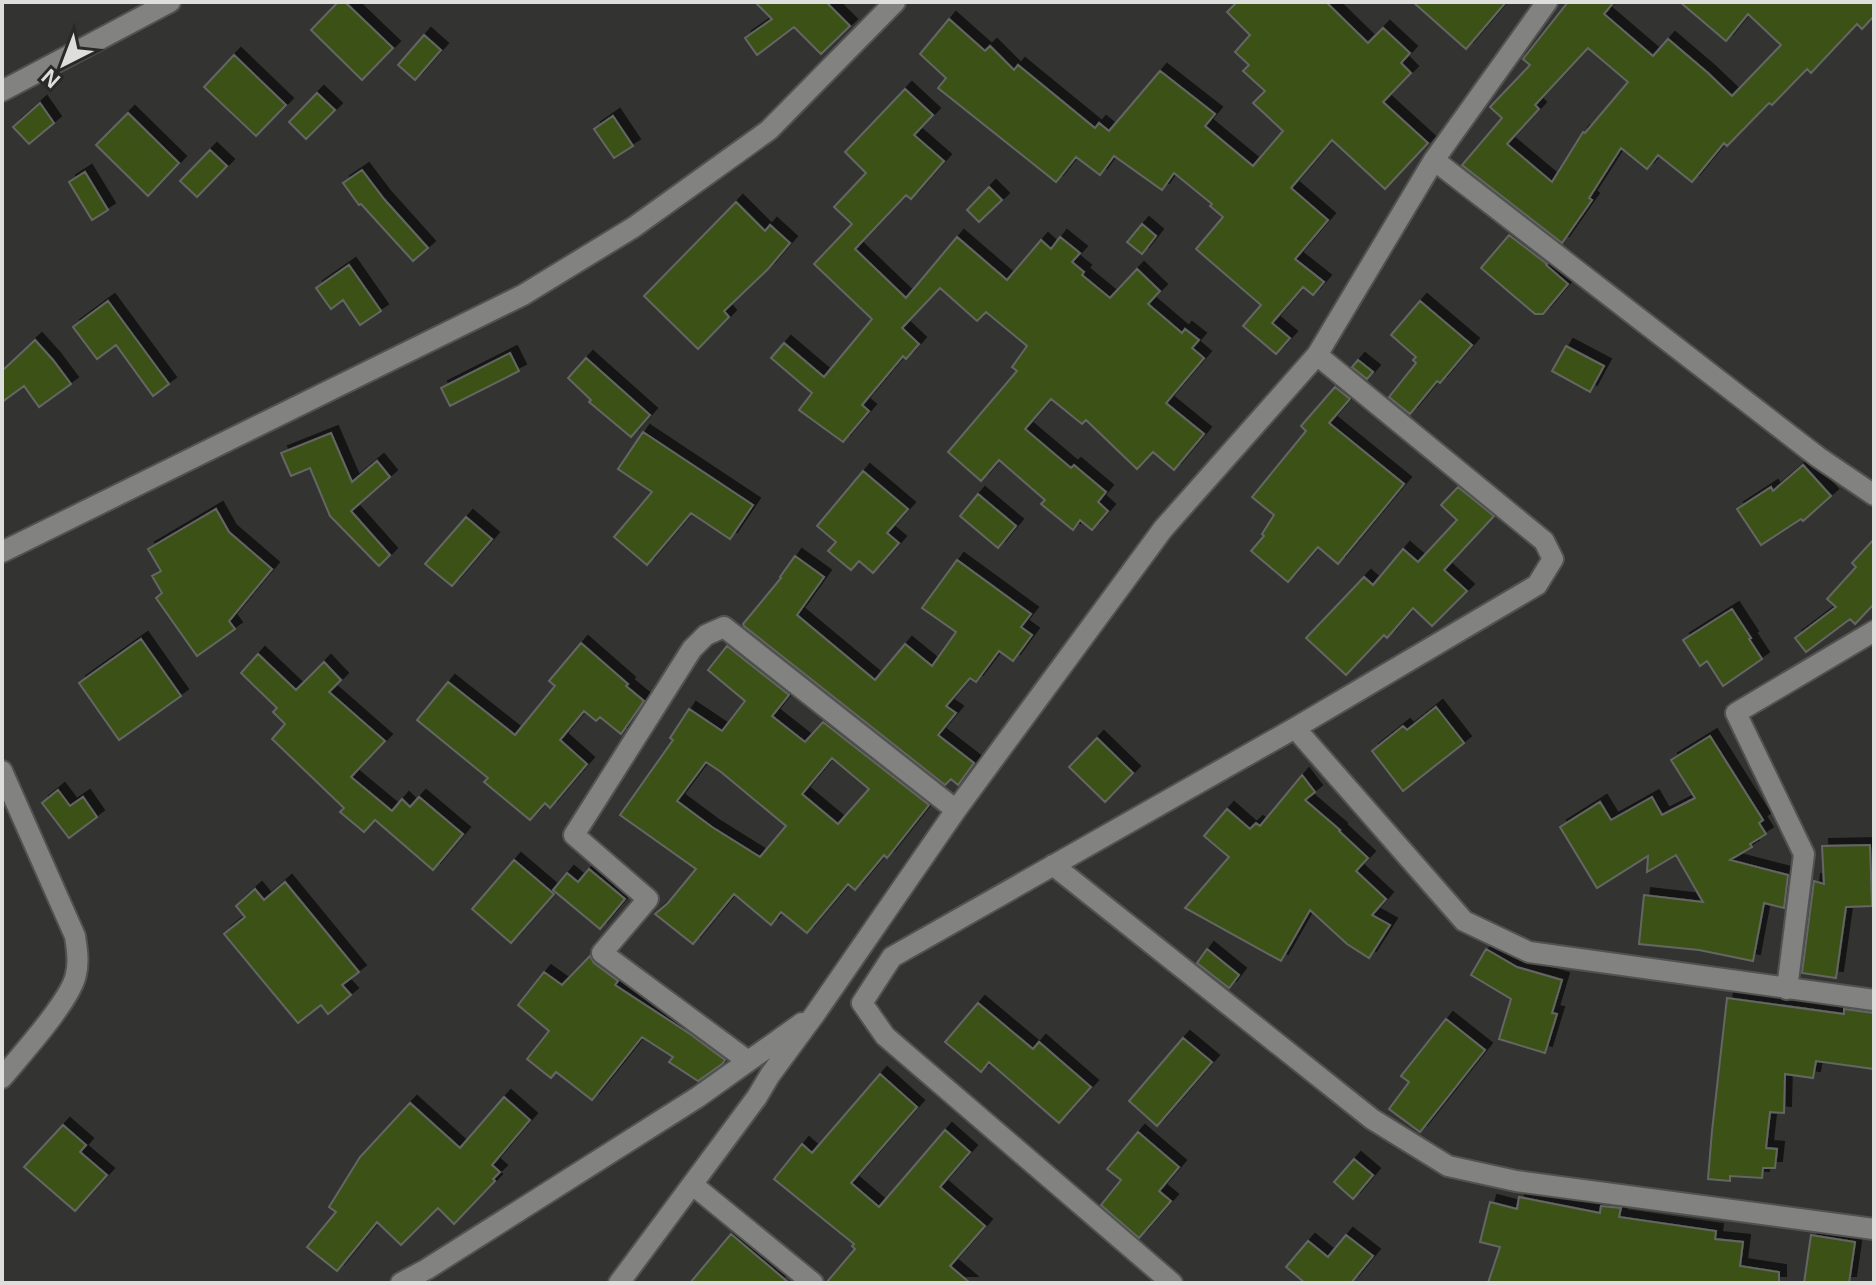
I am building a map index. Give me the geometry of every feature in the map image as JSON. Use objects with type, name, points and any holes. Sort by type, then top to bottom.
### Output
[{"type":"street","points":[[2,91],[170,2]]},
{"type":"street","points":[[2,552],[523,295],[634,227],[769,130],[895,2]]},
{"type":"street","points":[[619,1283],[815,1014],[956,810],[1163,529],[1317,355],[1434,160],[1547,2]]},
{"type":"street","points":[[1434,160],[1818,457],[1874,495]]},
{"type":"street","points":[[1172,1283],[885,1036],[862,1003],[892,957],[1295,728],[1537,585],[1553,559],[1544,541],[1317,355]]},
{"type":"street","points":[[748,1061],[602,953],[648,899],[574,835],[692,649],[706,635],[724,627],[956,810]]},
{"type":"street","points":[[1787,989],[1804,854],[1736,713],[1874,631]]},
{"type":"street","points":[[1295,728],[1464,921],[1529,952],[1874,1000]]},
{"type":"street","points":[[2,771],[75,936],[78,960],[76,977],[69,994],[2,1078]]},
{"type":"street","points":[[1053,865],[1372,1119],[1448,1166],[1516,1181],[1874,1229]]},
{"type":"street","points":[[401,1283],[698,1097],[815,1014]]},
{"type":"street","points":[[693,1185],[813,1283]]},
{"type":"building","points":[[338,2],[345,2],[393,48],[362,80],[311,30]]},
{"type":"building","points":[[755,2],[826,2],[850,26],[821,54],[794,27],[757,55],[745,38],[772,19]]},
{"type":"building","points":[[1237,2],[1326,2],[1368,43],[1383,28],[1410,53],[1401,63],[1411,73],[1383,102],[1428,143],[1385,189],[1332,140],[1291,188],[1328,220],[1295,259],[1324,282],[1313,295],[1303,287],[1272,323],[1290,338],[1276,354],[1243,326],[1261,305],[1196,249],[1223,217],[1210,206],[1212,204],[1174,173],[1162,190],[1114,156],[1100,175],[1076,157],[1056,182],[938,88],[946,78],[920,54],[949,19],[985,51],[990,46],[1014,70],[1018,65],[1095,128],[1099,123],[1109,131],[1160,71],[1215,114],[1205,126],[1253,166],[1283,131],[1253,103],[1265,91],[1243,71],[1249,65],[1235,52],[1250,35],[1227,12]]},
{"type":"building","points":[[1413,2],[1506,2],[1466,49]]},
{"type":"building","points":[[1568,2],[1614,2],[1604,14],[1653,56],[1668,39],[1732,96],[1781,45],[1748,14],[1726,41],[1680,2],[1874,2],[1874,16],[1862,29],[1857,24],[1811,73],[1807,69],[1727,146],[1724,143],[1692,182],[1658,155],[1647,169],[1621,148],[1589,198],[1592,200],[1562,243],[1462,165],[1502,118],[1490,107],[1530,65],[1523,59]],"holes":[[[1588,48],[1628,82],[1583,132],[1552,182],[1507,144],[1539,109],[1535,105]]]},
{"type":"building","points":[[424,35],[441,50],[415,80],[398,65]]},
{"type":"building","points":[[234,55],[286,105],[256,136],[204,87]]},
{"type":"building","points":[[905,89],[933,115],[914,135],[944,161],[911,199],[906,195],[855,249],[906,298],[957,237],[1007,280],[1041,240],[1051,249],[1060,237],[1080,253],[1072,262],[1084,272],[1082,275],[1110,298],[1137,269],[1160,291],[1148,304],[1182,333],[1185,329],[1199,340],[1192,348],[1204,358],[1166,403],[1204,434],[1174,470],[1153,452],[1137,469],[1086,420],[1082,424],[1051,399],[1025,429],[1071,468],[1074,465],[1106,492],[1098,502],[1108,511],[1092,530],[1080,520],[1073,530],[1041,504],[1045,500],[999,460],[981,481],[948,452],[1017,371],[1012,367],[1027,346],[986,312],[977,321],[940,288],[902,328],[919,344],[906,359],[903,356],[862,405],[869,411],[843,442],[799,410],[812,393],[771,358],[784,343],[824,377],[872,319],[814,264],[852,224],[834,207],[866,173],[845,152]]},
{"type":"building","points":[[317,93],[335,110],[306,139],[289,122]]},
{"type":"building","points":[[40,103],[54,123],[29,144],[13,127]]},
{"type":"building","points":[[128,113],[179,163],[148,196],[96,145]]},
{"type":"building","points":[[613,116],[633,146],[614,158],[594,129]]},
{"type":"building","points":[[210,150],[227,166],[197,197],[180,181]]},
{"type":"building","points":[[362,170],[428,248],[413,261],[359,205],[343,183]]},
{"type":"building","points":[[85,172],[108,210],[92,220],[69,182]]},
{"type":"building","points":[[989,187],[1002,200],[979,222],[967,210]]},
{"type":"building","points":[[736,202],[765,231],[770,225],[790,243],[724,311],[729,317],[698,349],[644,296]]},
{"type":"building","points":[[1142,224],[1156,236],[1142,254],[1127,242]]},
{"type":"building","points":[[1509,235],[1568,284],[1543,314],[1535,314],[1481,268]]},
{"type":"building","points":[[349,265],[381,311],[360,325],[343,300],[331,309],[316,288]]},
{"type":"building","points":[[108,301],[169,384],[153,396],[116,345],[97,359],[73,327]]},
{"type":"building","points":[[1420,301],[1472,345],[1410,414],[1389,397],[1416,363],[1413,360],[1416,357],[1391,335]]},
{"type":"building","points":[[35,340],[71,384],[39,407],[24,386],[2,402],[2,371]]},
{"type":"building","points":[[1566,346],[1604,366],[1590,392],[1552,371]]},
{"type":"building","points":[[510,353],[519,371],[450,406],[441,388]]},
{"type":"building","points":[[586,358],[650,415],[631,437],[589,402],[591,400],[568,378]]},
{"type":"building","points":[[1358,360],[1373,372],[1367,379],[1352,367]]},
{"type":"building","points":[[1335,387],[1350,399],[1329,423],[1404,484],[1338,564],[1318,547],[1288,582],[1251,551],[1264,536],[1262,534],[1274,515],[1252,497],[1306,431],[1301,426]]},
{"type":"building","points":[[643,432],[753,505],[730,539],[691,513],[647,565],[614,537],[652,492],[618,469]]},
{"type":"building","points":[[331,433],[352,482],[377,461],[390,477],[351,511],[390,555],[379,566],[330,516],[310,468],[291,476],[281,453]]},
{"type":"building","points":[[1803,465],[1831,496],[1803,521],[1801,519],[1761,545],[1737,509],[1771,487],[1773,491]]},
{"type":"building","points":[[863,471],[908,509],[887,533],[899,543],[873,573],[859,561],[851,570],[828,551],[836,542],[817,526]]},
{"type":"building","points":[[1458,487],[1494,516],[1444,570],[1467,591],[1432,626],[1413,608],[1387,638],[1384,635],[1346,675],[1306,638],[1364,577],[1373,585],[1403,549],[1418,562],[1457,520],[1441,505]]},
{"type":"building","points":[[978,494],[1016,526],[998,548],[960,516]]},
{"type":"building","points":[[216,509],[229,532],[272,569],[229,621],[235,629],[197,656],[156,598],[162,593],[152,576],[161,571],[148,549]]},
{"type":"building","points":[[466,517],[492,539],[452,586],[425,564]]},
{"type":"building","points":[[1874,539],[1874,604],[1855,624],[1850,619],[1806,652],[1795,638],[1836,607],[1827,599],[1856,567],[1852,563]]},
{"type":"building","points":[[795,556],[824,577],[797,615],[875,680],[905,644],[932,666],[956,632],[922,608],[957,560],[1031,614],[1021,627],[1032,635],[1013,661],[999,651],[976,682],[970,678],[946,706],[956,713],[938,735],[974,763],[958,785],[951,779],[945,785],[744,626]]},
{"type":"building","points":[[1732,609],[1762,659],[1723,686],[1707,661],[1700,666],[1683,640]]},
{"type":"building","points":[[141,639],[181,696],[119,740],[79,683]]},
{"type":"building","points":[[581,643],[644,701],[621,734],[600,717],[596,721],[584,711],[560,740],[587,764],[550,808],[545,803],[530,820],[484,782],[488,778],[417,720],[448,682],[515,735],[555,686],[549,681]]},
{"type":"building","points":[[727,646],[789,695],[772,716],[805,742],[823,722],[929,805],[887,858],[884,855],[855,890],[848,884],[807,933],[781,912],[771,925],[734,894],[693,944],[655,914],[696,869],[620,815],[673,740],[670,738],[689,709],[722,731],[745,701],[708,670]],"holes":[[[832,758],[869,789],[838,824],[802,794]],[[706,762],[786,826],[760,857],[677,801]]]},
{"type":"building","points":[[258,654],[296,690],[324,662],[341,680],[329,692],[385,741],[351,777],[392,811],[402,799],[410,807],[419,797],[463,834],[433,870],[375,820],[364,832],[340,812],[344,808],[272,739],[285,724],[273,712],[277,708],[241,673]]},
{"type":"building","points":[[1436,707],[1464,743],[1403,791],[1372,751],[1403,726],[1407,730]]},
{"type":"building","points":[[1710,736],[1763,820],[1759,823],[1766,834],[1730,860],[1788,875],[1784,908],[1764,903],[1753,961],[1699,950],[1639,944],[1644,895],[1703,902],[1676,855],[1647,872],[1648,856],[1597,888],[1560,827],[1600,802],[1611,820],[1652,797],[1662,815],[1695,798],[1671,760]]},
{"type":"building","points":[[1097,738],[1133,773],[1105,802],[1069,767]]},
{"type":"building","points":[[1302,775],[1315,792],[1305,800],[1368,858],[1356,871],[1386,899],[1372,915],[1390,925],[1369,958],[1347,944],[1310,910],[1281,961],[1185,908],[1229,857],[1204,836],[1227,809],[1250,829],[1256,823],[1260,826]]},
{"type":"building","points":[[58,790],[70,806],[83,797],[97,817],[69,838],[42,803]]},
{"type":"building","points":[[1870,845],[1872,906],[1846,907],[1836,978],[1802,973],[1814,881],[1824,884],[1822,846]]},
{"type":"building","points":[[514,860],[554,894],[511,943],[472,909]]},
{"type":"building","points":[[589,869],[625,899],[600,929],[553,890],[567,873],[578,882]]},
{"type":"building","points":[[285,882],[359,972],[342,985],[351,995],[328,1014],[321,1005],[298,1023],[224,934],[245,917],[236,906],[255,889],[264,900]]},
{"type":"building","points":[[1207,949],[1239,975],[1229,988],[1197,963]]},
{"type":"building","points":[[1486,949],[1517,967],[1562,980],[1552,1013],[1557,1014],[1545,1053],[1499,1039],[1511,999],[1471,975]]},
{"type":"building","points":[[590,956],[594,963],[618,981],[615,985],[690,1034],[725,1060],[722,1064],[698,1081],[669,1062],[673,1057],[642,1037],[592,1100],[556,1072],[551,1078],[527,1059],[549,1031],[518,1005],[544,972],[562,985]]},
{"type":"building","points":[[1727,998],[1844,1014],[1844,1009],[1874,1013],[1874,1069],[1816,1061],[1813,1078],[1785,1074],[1784,1113],[1770,1112],[1766,1148],[1777,1149],[1775,1168],[1763,1168],[1762,1178],[1730,1176],[1730,1181],[1708,1179]]},
{"type":"building","points":[[978,1003],[1033,1049],[1039,1042],[1091,1087],[1059,1123],[989,1062],[981,1072],[945,1042]]},
{"type":"building","points":[[1446,1019],[1485,1050],[1420,1132],[1389,1109],[1409,1082],[1401,1076]]},
{"type":"building","points":[[1183,1038],[1212,1062],[1157,1126],[1129,1101]]},
{"type":"building","points":[[880,1074],[917,1107],[851,1183],[879,1207],[945,1130],[970,1152],[940,1187],[985,1226],[950,1266],[970,1283],[826,1283],[855,1249],[854,1244],[774,1179],[802,1144],[812,1153]]},
{"type":"building","points":[[504,1097],[530,1120],[492,1165],[500,1172],[493,1179],[495,1181],[454,1224],[438,1208],[401,1245],[377,1222],[337,1271],[307,1247],[336,1212],[329,1207],[360,1157],[410,1103],[460,1148]]},
{"type":"building","points":[[63,1125],[86,1145],[80,1152],[107,1175],[75,1211],[24,1167]]},
{"type":"building","points":[[1138,1132],[1179,1167],[1159,1191],[1171,1201],[1139,1238],[1101,1205],[1121,1180],[1107,1169]]},
{"type":"building","points":[[1354,1159],[1373,1175],[1353,1199],[1334,1182]]},
{"type":"building","points":[[1519,1197],[1600,1213],[1601,1206],[1621,1208],[1619,1217],[1716,1231],[1715,1239],[1743,1242],[1740,1266],[1779,1272],[1779,1283],[1488,1283],[1500,1247],[1480,1242],[1490,1202],[1517,1209]]},
{"type":"building","points":[[731,1234],[789,1283],[690,1283]]},
{"type":"building","points":[[1346,1235],[1373,1256],[1351,1283],[1305,1283],[1286,1267],[1308,1241],[1328,1257]]},
{"type":"building","points":[[1811,1235],[1855,1242],[1849,1283],[1804,1283]]}]
